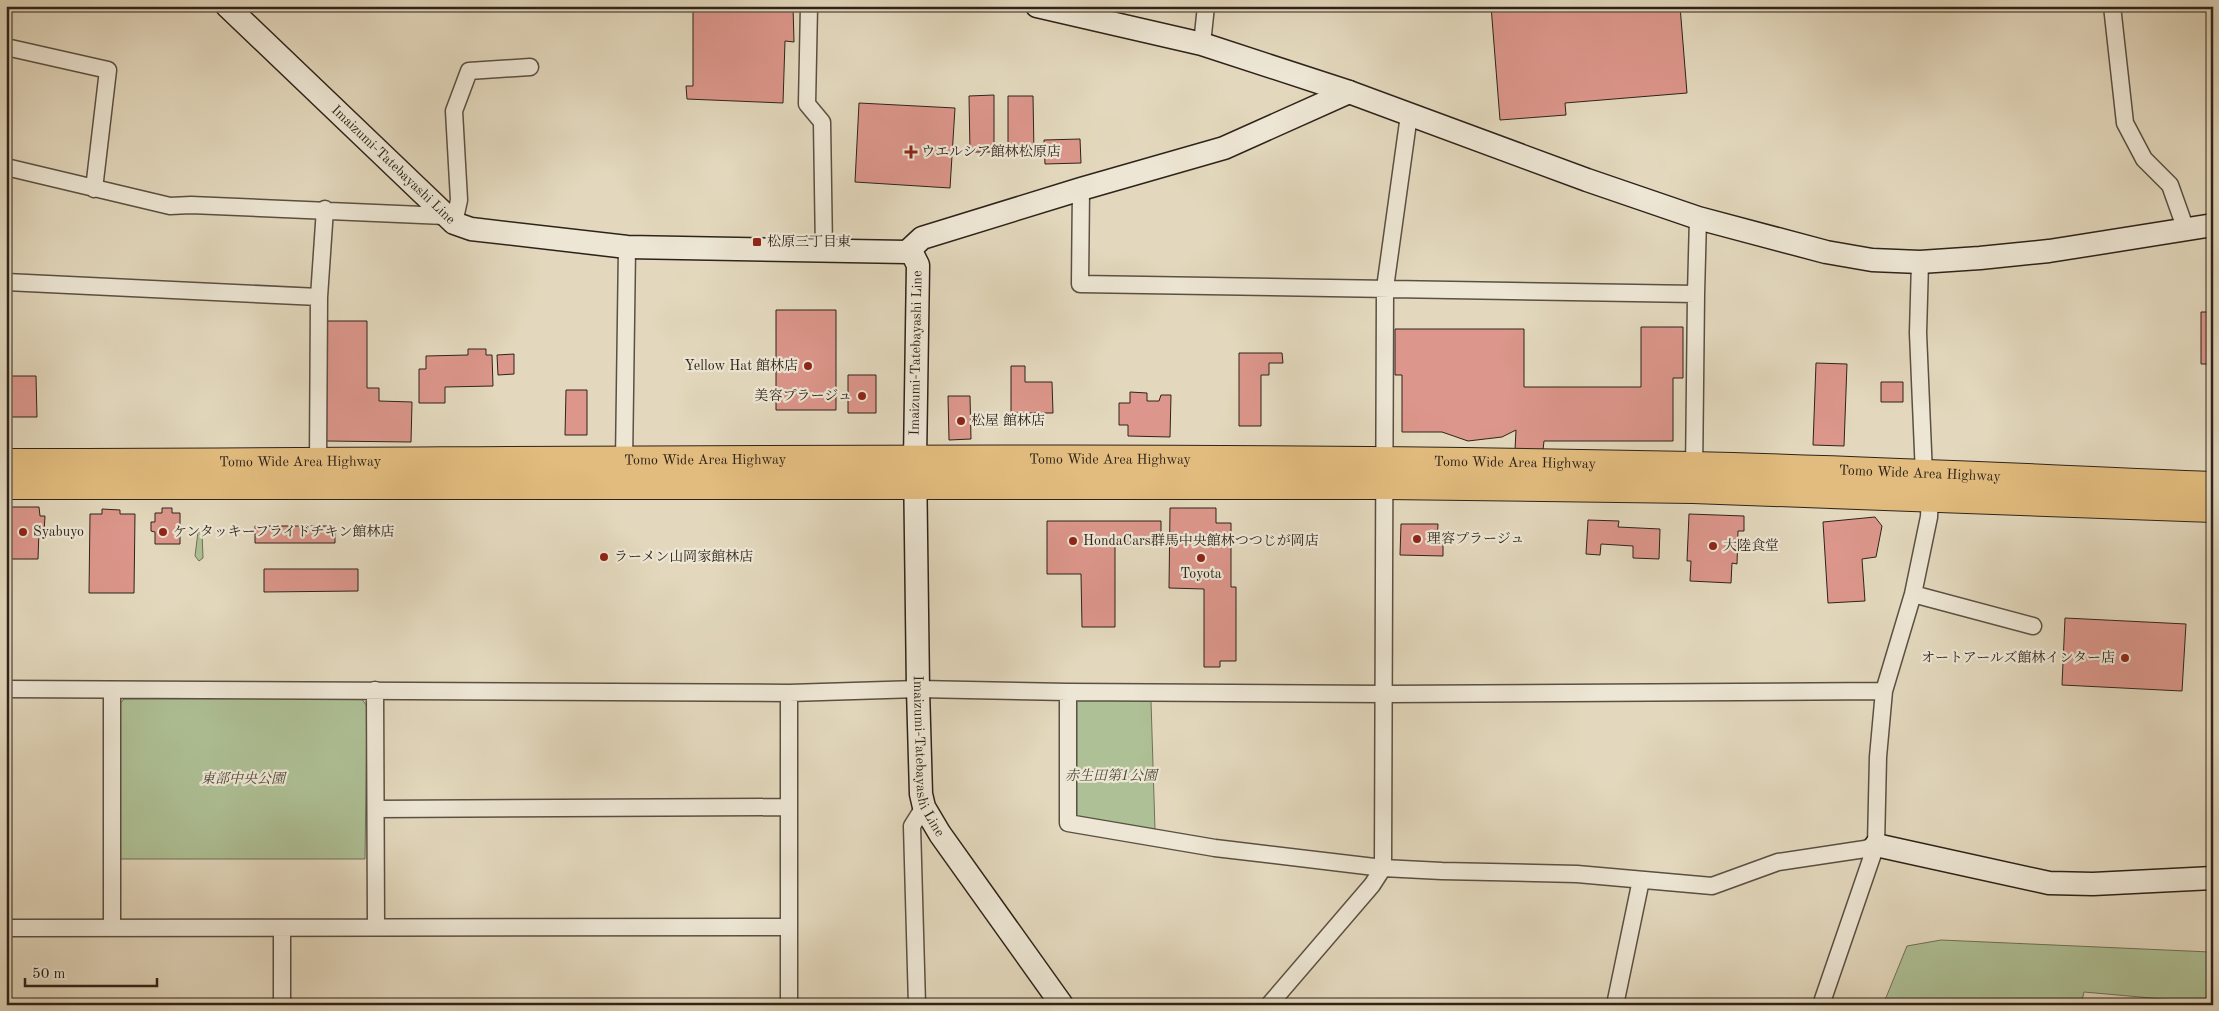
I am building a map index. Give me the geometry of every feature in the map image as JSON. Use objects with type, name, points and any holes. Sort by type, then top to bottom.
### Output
[{"type":"highway","name":"Tomo Wide Area Highway","points":[[6,463],[624,462],[916,473]]},
{"type":"highway","name":"Tomo Wide Area Highway","points":[[6,486],[916,473],[1386,474],[1694,478],[1927,485],[2213,486]]},
{"type":"highway","name":"Tomo Wide Area Highway","points":[[1927,485],[2213,508]]},
{"type":"street","name":"Imaizumi-Tatebayashi Line","points":[[227,6],[450,220],[471,229],[627,247],[907,252],[913,255],[918,265],[916,473],[918,689],[920,779],[924,807],[940,834],[1062,1005]]},
{"type":"street","points":[[809,6],[807,104],[822,122],[824,251]]},
{"type":"street","points":[[1037,6],[1202,44],[1349,92],[1698,218],[1826,252],[1872,260],[1920,262],[1980,258],[2049,250],[2213,225]]},
{"type":"street","points":[[1202,44],[1206,6]]},
{"type":"street","points":[[2112,6],[2126,123],[2144,159],[2170,185],[2186,230]]},
{"type":"street","points":[[6,47],[108,70],[94,189]]},
{"type":"street","points":[[6,167],[170,206],[325,209],[450,220],[459,200],[454,111],[469,71],[530,67]]},
{"type":"street","points":[[907,252],[922,238],[1081,189],[1224,148],[1349,92]]},
{"type":"street","points":[[1269,1005],[1372,886],[1383,868],[1386,474],[1385,288],[1409,115]]},
{"type":"street","points":[[1081,189],[1080,284],[1696,294]]},
{"type":"street","points":[[318,462],[320,297],[325,209]]},
{"type":"street","points":[[1694,478],[1698,218]]},
{"type":"street","points":[[624,462],[627,247]]},
{"type":"street","points":[[1821,1005],[1876,845],[1878,757],[1884,691],[1913,594],[1929,517],[1918,333],[1920,262]]},
{"type":"street","points":[[6,282],[320,297]]},
{"type":"street","points":[[1913,594],[2033,626]]},
{"type":"street","points":[[6,689],[789,693],[918,689],[1385,694],[1884,691]]},
{"type":"street","points":[[112,690],[112,928]]},
{"type":"street","points":[[375,690],[376,926]]},
{"type":"street","points":[[1068,692],[1068,823],[1214,848],[1383,868],[1442,872],[1577,874],[1712,886],[1778,862],[1865,849],[1876,845],[2050,883],[2093,884],[2213,878]]},
{"type":"street","points":[[789,693],[789,1005]]},
{"type":"street","points":[[376,809],[789,807]]},
{"type":"street","points":[[918,1005],[912,826],[924,807]]},
{"type":"street","points":[[1615,1005],[1641,880]]},
{"type":"street","points":[[6,928],[376,926],[789,927]]},
{"type":"street","points":[[282,928],[282,1005]]},
{"type":"green space","points":[[198,532],[202,532],[203,558],[199,561],[195,556]]},
{"type":"green space","name":"東部中央公園","points":[[361,698],[367,706],[365,859],[118,859],[118,706],[124,699]]},
{"type":"green space","name":"赤生田第1公園","points":[[1068,699],[1151,701],[1155,830],[1068,823]]},
{"type":"green space","points":[[1941,940],[2210,952],[2207,1003],[2084,992],[2081,1005],[1883,1005],[1907,946]]},
{"type":"building","points":[[693,6],[793,6],[794,42],[785,41],[783,103],[687,99],[686,86],[693,86]]},
{"type":"building","points":[[1491,6],[1680,6],[1687,93],[1565,103],[1566,115],[1500,120]]},
{"type":"building","points":[[994,95],[994,152],[970,152],[969,96]]},
{"type":"building","points":[[1008,96],[1033,96],[1034,153],[1008,153]]},
{"type":"building","points":[[859,103],[955,108],[950,188],[855,182]]},
{"type":"building","points":[[1080,139],[1081,163],[1045,164],[1044,140]]},
{"type":"building","points":[[776,310],[836,310],[836,410],[776,410]]},
{"type":"building","points":[[2201,312],[2213,312],[2213,364],[2201,364]]},
{"type":"building","points":[[327,321],[367,321],[367,388],[379,388],[379,401],[412,402],[411,442],[326,441]]},
{"type":"building","points":[[1641,327],[1683,327],[1683,378],[1673,378],[1673,441],[1544,441],[1543,450],[1515,450],[1516,430],[1502,437],[1468,441],[1442,432],[1402,432],[1402,375],[1395,375],[1395,329],[1524,329],[1524,387],[1641,387]]},
{"type":"building","points":[[468,349],[486,349],[486,355],[492,355],[493,386],[445,387],[445,403],[419,403],[419,369],[426,369],[426,356],[468,355]]},
{"type":"building","points":[[1239,353],[1282,353],[1283,363],[1269,363],[1269,375],[1261,375],[1261,426],[1239,426]]},
{"type":"building","points":[[514,354],[514,374],[498,375],[497,355]]},
{"type":"building","points":[[1816,363],[1847,364],[1844,446],[1813,445]]},
{"type":"building","points":[[1011,366],[1025,366],[1025,382],[1052,382],[1053,413],[1011,413]]},
{"type":"building","points":[[848,375],[876,375],[876,413],[848,413]]},
{"type":"building","points":[[6,376],[36,376],[37,417],[6,417]]},
{"type":"building","points":[[1881,382],[1903,382],[1903,402],[1881,402]]},
{"type":"building","points":[[566,390],[587,390],[587,435],[565,435]]},
{"type":"building","points":[[1130,392],[1147,393],[1147,401],[1159,401],[1161,395],[1171,395],[1170,437],[1128,436],[1128,425],[1119,425],[1119,403],[1130,403]]},
{"type":"building","points":[[948,396],[970,396],[971,439],[949,440]]},
{"type":"building","points":[[6,507],[39,507],[40,516],[45,516],[44,532],[39,531],[38,559],[6,559]]},
{"type":"building","points":[[162,508],[172,508],[172,513],[180,513],[180,544],[155,544],[155,532],[151,531],[151,522],[155,522],[155,513],[162,513]]},
{"type":"building","points":[[1170,508],[1216,508],[1216,523],[1231,523],[1231,587],[1236,587],[1236,661],[1220,661],[1220,667],[1204,667],[1204,589],[1169,588]]},
{"type":"building","points":[[102,509],[120,510],[120,514],[135,514],[134,593],[89,593],[90,514],[102,514]]},
{"type":"building","name":"大陸食堂","points":[[1689,514],[1744,516],[1744,531],[1738,531],[1737,564],[1732,563],[1731,583],[1690,581],[1691,561],[1687,561]]},
{"type":"building","points":[[1875,517],[1882,526],[1876,557],[1862,559],[1865,601],[1828,603],[1823,522]]},
{"type":"building","points":[[1588,520],[1619,521],[1618,527],[1660,529],[1659,559],[1633,558],[1633,546],[1601,544],[1600,555],[1586,554]]},
{"type":"building","points":[[1047,521],[1161,521],[1161,542],[1115,542],[1115,627],[1082,627],[1081,574],[1047,574]]},
{"type":"building","points":[[1401,524],[1438,524],[1437,544],[1443,544],[1443,556],[1400,555]]},
{"type":"building","points":[[255,526],[335,526],[335,543],[255,543]]},
{"type":"building","points":[[264,569],[358,569],[358,591],[264,592]]},
{"type":"building","points":[[2065,618],[2186,624],[2182,691],[2062,685]]},
{"type":"place","name":"ウエルシア館林松原店","points":[[911,152]]},
{"type":"place","name":"松原三丁目東","points":[[757,242]]},
{"type":"place","name":"Yellow Hat 館林店","points":[[808,366]]},
{"type":"place","name":"美容プラージュ","points":[[862,396]]},
{"type":"place","name":"松屋 館林店","points":[[961,421]]},
{"type":"place","name":"Syabuyo","points":[[23,532]]},
{"type":"place","name":"ケンタッキーフライドチキン館林店","points":[[163,532]]},
{"type":"place","name":"理容プラージュ","points":[[1417,539]]},
{"type":"place","name":"HondaCars群馬中央館林つつじが岡店","points":[[1073,541]]},
{"type":"place","name":"大陸食堂","points":[[1713,546]]},
{"type":"place","name":"ラーメン山岡家館林店","points":[[604,557]]},
{"type":"place","name":"Toyota","points":[[1201,558]]},
{"type":"place","name":"オートアールズ館林インター店","points":[[2125,658]]}]
